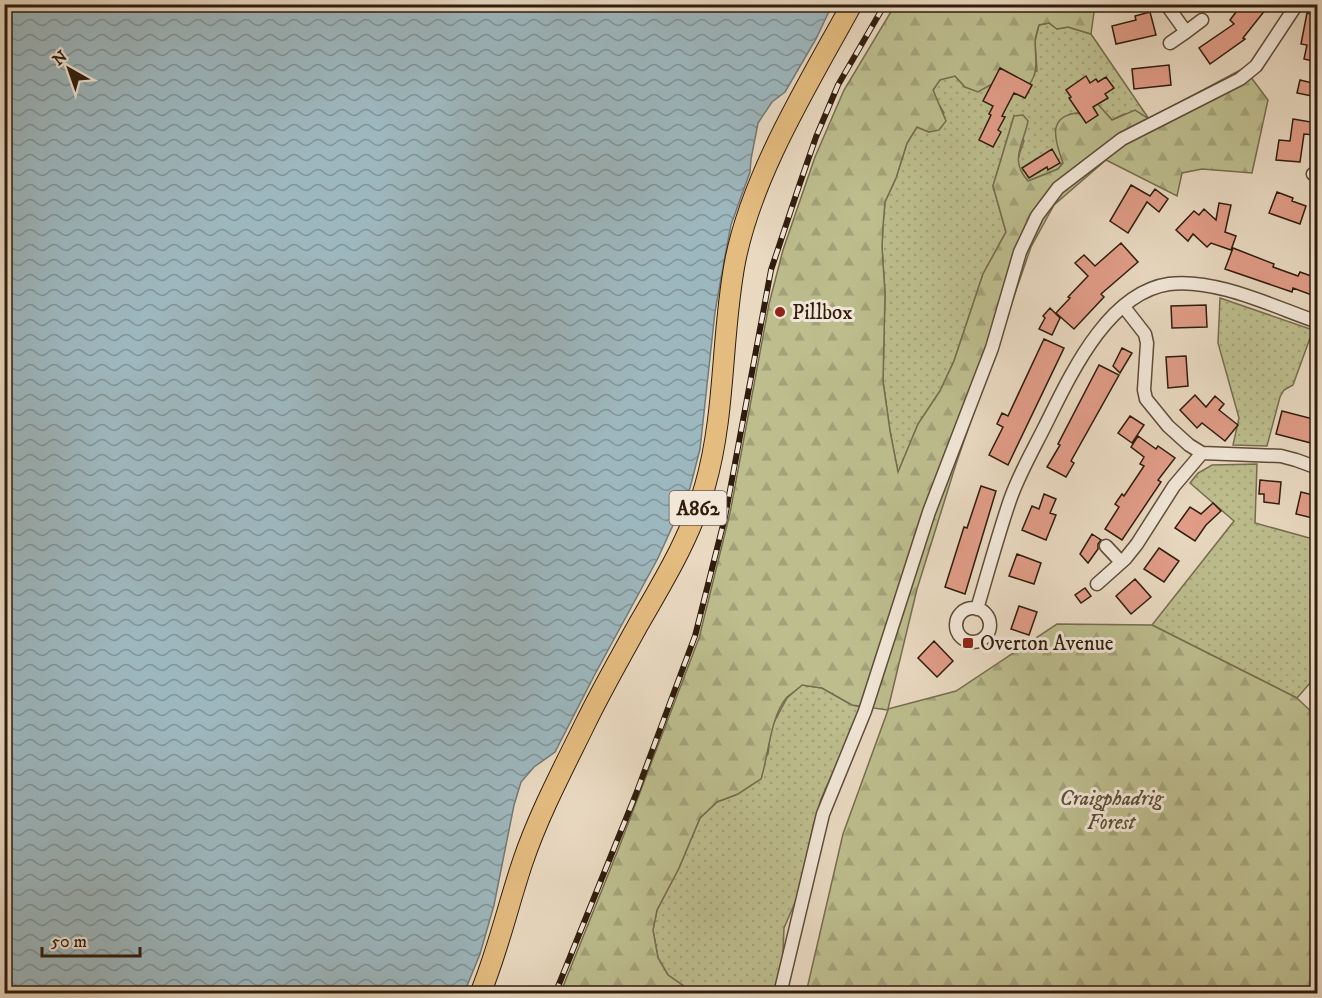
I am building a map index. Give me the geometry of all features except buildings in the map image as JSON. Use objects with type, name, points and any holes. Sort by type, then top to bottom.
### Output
[{"type":"main road","name":"A862","points":[[480,993],[491,967],[524,858],[550,798],[587,721],[676,560],[693,522],[706,484],[717,428],[735,262],[755,194],[797,104],[852,4]]},
{"type":"street","points":[[1166,4],[1186,32]]},
{"type":"street","points":[[780,993],[823,814],[865,711],[928,512],[992,348],[1020,252],[1037,216],[1058,188],[1122,139],[1240,79],[1256,66],[1297,4]]},
{"type":"street","points":[[1170,43],[1202,20]]},
{"type":"street","points":[[977,609],[1010,499],[1020,474],[1077,363],[1096,336],[1124,307],[1151,288],[1187,283],[1209,285],[1234,292],[1317,322]]},
{"type":"street","points":[[1124,307],[1145,334],[1144,390],[1146,399],[1168,426],[1189,445],[1202,453],[1281,456],[1317,468]]},
{"type":"street","points":[[1097,584],[1137,544],[1174,486],[1202,453]]},
{"type":"street","points":[[1106,546],[1121,562]]},
{"type":"green space","name":"Craigphadrig Forest","points":[[895,5],[1095,5],[1091,34],[1068,27],[1057,29],[1049,23],[1039,25],[1035,42],[1035,74],[1025,90],[990,85],[978,92],[965,87],[955,76],[940,80],[933,90],[946,121],[939,130],[929,132],[917,127],[907,143],[896,178],[885,202],[882,247],[885,294],[883,381],[898,472],[918,424],[940,391],[954,361],[983,274],[1006,232],[993,186],[1014,116],[1023,115],[1028,121],[1018,159],[1022,173],[1028,181],[1058,169],[1063,163],[1057,146],[1057,124],[1061,119],[1079,113],[1084,106],[1095,101],[1112,120],[1135,110],[1149,119],[1244,68],[1268,100],[1252,173],[1202,169],[1182,173],[1177,196],[1106,160],[1054,205],[1031,247],[956,464],[917,589],[888,709],[956,691],[1057,624],[1152,625],[1297,698],[1317,717],[1317,993],[806,993],[843,834],[888,710],[852,705],[822,688],[802,685],[781,705],[761,779],[738,794],[717,802],[700,818],[679,868],[657,910],[653,930],[658,958],[668,975],[694,993],[560,994],[699,638],[730,513],[769,304],[783,250],[815,157],[844,90]]},
{"type":"green space","points":[[1049,23],[1057,29],[1068,27],[1091,34],[1149,119],[1124,114],[1112,120],[1095,102],[1079,113],[1070,114],[1055,129],[1063,162],[1058,169],[1028,181],[1020,171],[1018,162],[1024,141],[1014,116],[993,186],[1006,232],[983,274],[954,361],[940,391],[918,424],[898,473],[883,381],[885,294],[882,247],[885,202],[896,178],[907,143],[917,127],[929,132],[944,113],[933,90],[940,79],[955,76],[965,87],[1001,85],[1037,71],[1035,41],[1039,25]]},
{"type":"green space","points":[[1220,298],[1313,330],[1293,385],[1284,390],[1280,397],[1267,446],[1233,445],[1239,418],[1218,343]]},
{"type":"green space","points":[[1257,464],[1255,523],[1317,540],[1317,675],[1297,698],[1152,625],[1234,521],[1190,483],[1198,473],[1212,465]]},
{"type":"green space","points":[[802,685],[822,688],[852,705],[862,707],[821,799],[797,898],[784,928],[783,953],[776,993],[694,993],[668,975],[658,958],[653,930],[657,910],[679,868],[700,818],[717,802],[738,794],[768,754],[771,728],[787,698]]},
{"type":"water","points":[[5,4],[832,5],[816,39],[785,92],[772,102],[758,123],[750,172],[731,225],[725,256],[715,312],[700,449],[690,488],[658,558],[555,752],[534,767],[521,782],[514,805],[494,905],[480,954],[464,993],[5,993]]},
{"type":"railway","points":[[555,994],[636,794],[695,636],[725,517],[771,270],[816,137],[838,85],[885,4]]},
{"type":"place","name":"Pillbox","points":[[780,312]]},
{"type":"place","name":"Overton Avenue","points":[[968,643]]}]
